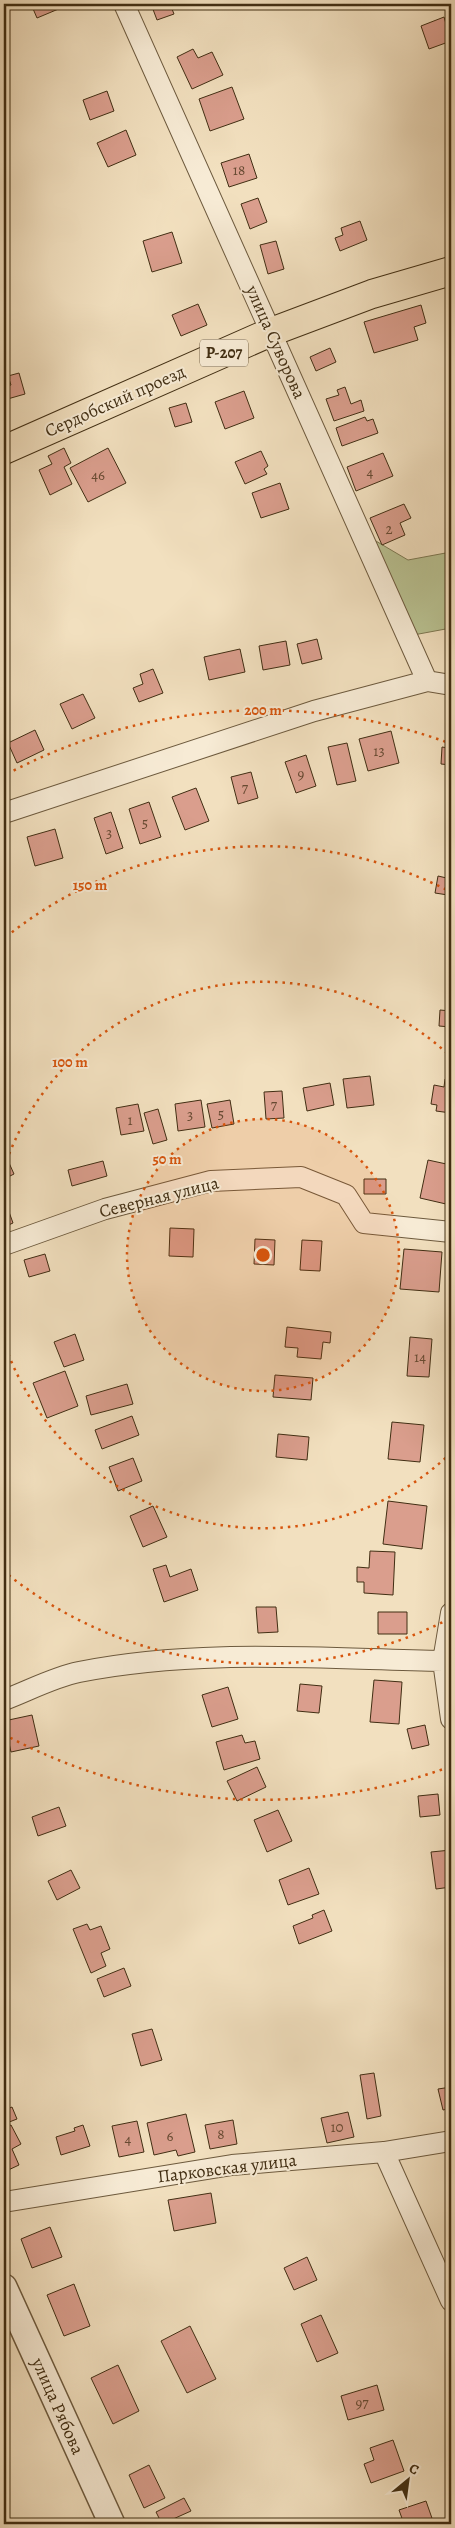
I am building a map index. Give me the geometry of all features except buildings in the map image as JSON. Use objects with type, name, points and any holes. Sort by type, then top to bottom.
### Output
[{"type":"main road","name":"Сердобский проезд","points":[[4,450],[271,332],[372,294],[451,271]]},
{"type":"street","name":"улица Суворова","points":[[124,4],[427,681]]},
{"type":"street","points":[[4,813],[314,711],[427,681],[451,685]]},
{"type":"street","name":"Северная улица","points":[[4,1245],[105,1209],[211,1181],[301,1177],[346,1195],[364,1222],[451,1232]]},
{"type":"street","points":[[451,1613],[443,1662],[451,1719]]},
{"type":"street","points":[[4,1700],[77,1672],[151,1661],[246,1658],[443,1662]]},
{"type":"street","name":"Парковская улица","points":[[4,2202],[232,2165],[384,2152],[451,2141]]},
{"type":"street","points":[[384,2152],[451,2301]]},
{"type":"street","name":"улица Рябова","points":[[4,2287],[112,2524]]},
{"type":"green space","points":[[359,531],[408,560],[451,552],[451,628],[408,636]]}]
